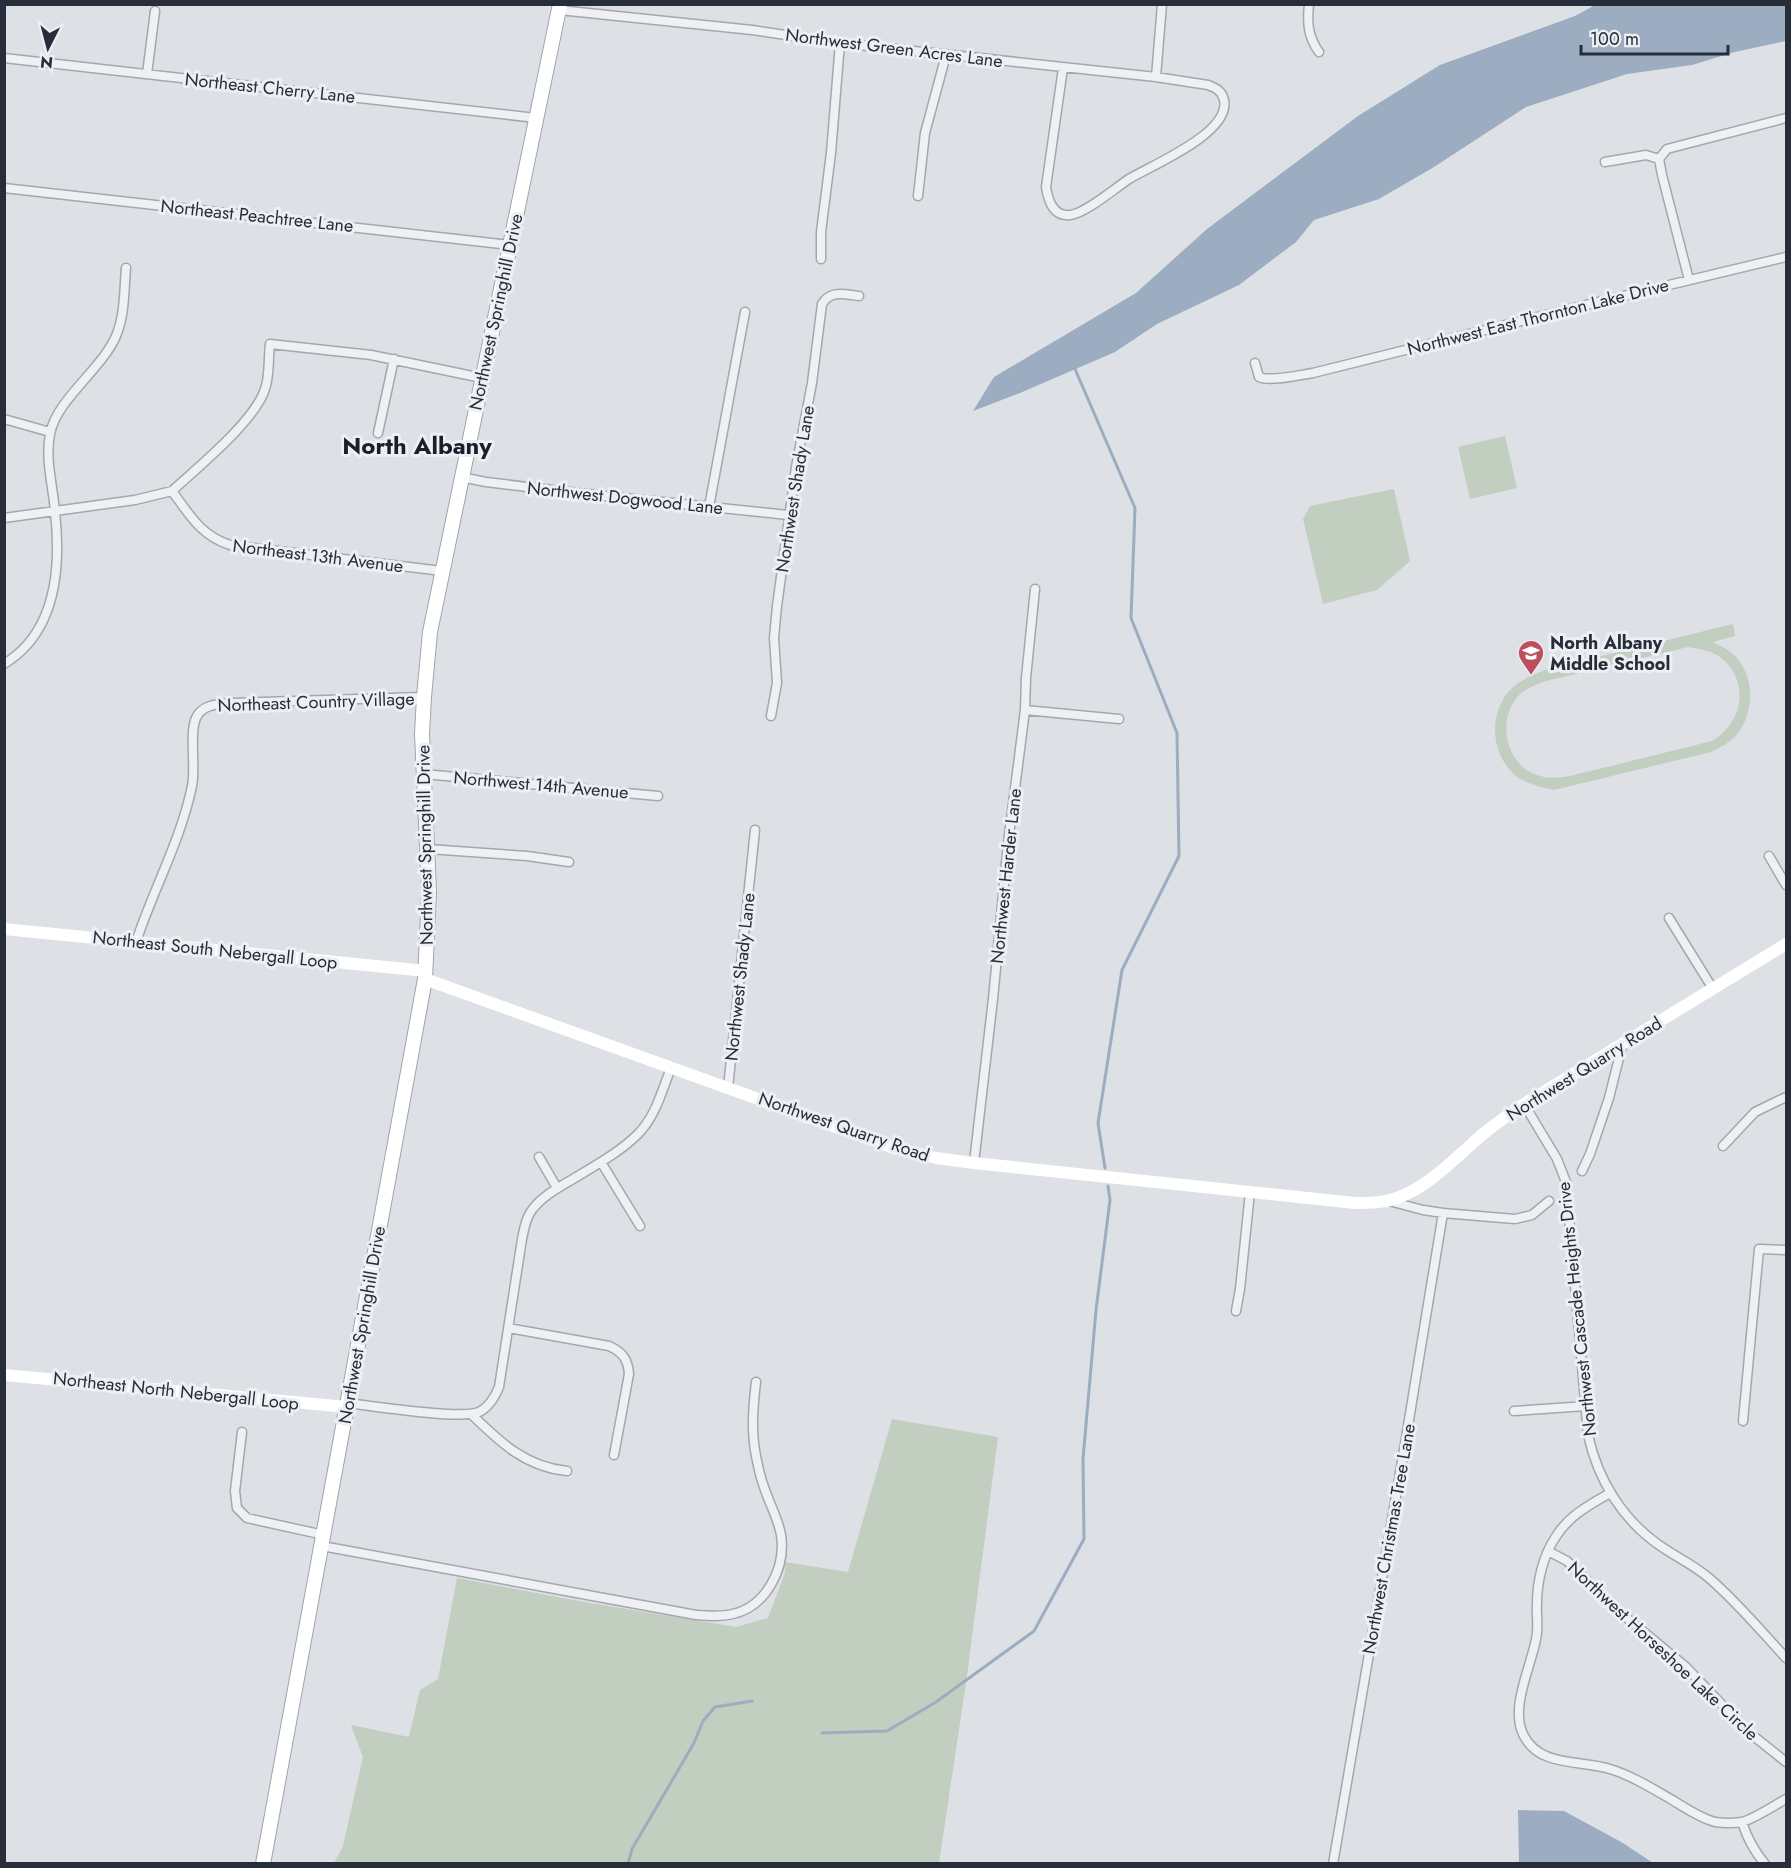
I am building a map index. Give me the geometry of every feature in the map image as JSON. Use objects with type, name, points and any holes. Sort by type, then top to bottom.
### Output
[{"type":"main road","name":"Northwest Springhill Drive","points":[[263,1863],[425,975],[429,892],[424,774],[424,697],[430,632],[560,7]]},
{"type":"street","points":[[1155,77],[1162,4]]},
{"type":"street","points":[[1309,4],[1309,33],[1319,52]]},
{"type":"street","name":"Northwest Green Acres Lane","points":[[560,7],[840,43],[1155,77],[1215,87],[1223,97],[1221,118],[1200,138],[1130,178],[1084,209],[1070,215],[1063,215],[1051,205],[1047,198],[1046,187],[1063,68]]},
{"type":"street","points":[[147,74],[155,11]]},
{"type":"street","points":[[821,259],[821,232],[831,153],[840,43]]},
{"type":"street","points":[[918,196],[925,133],[946,55]]},
{"type":"street","name":"Northeast Cherry Lane","points":[[4,58],[536,118]]},
{"type":"street","points":[[1659,159],[1668,149],[1786,118]]},
{"type":"street","points":[[1605,162],[1646,155],[1659,159]]},
{"type":"street","points":[[1659,159],[1689,280]]},
{"type":"street","name":"Northeast Peachtree Lane","points":[[4,188],[510,245]]},
{"type":"street","name":"Northwest East Thornton Lake Drive","points":[[1255,363],[1259,376],[1263,379],[1313,373],[1786,257]]},
{"type":"street","points":[[4,664],[30,641],[52,600],[57,566],[55,511],[48,465],[50,432],[66,403],[116,336],[122,315],[126,268]]},
{"type":"street","name":"Northwest Shady Lane","points":[[771,716],[777,683],[774,638],[788,515],[812,383],[822,304],[829,295],[835,293],[859,297]]},
{"type":"street","points":[[709,507],[745,312]]},
{"type":"street","points":[[4,518],[135,500],[172,491],[239,427],[255,408],[265,391],[268,379],[270,344],[371,355],[482,378]]},
{"type":"street","points":[[378,433],[394,360]]},
{"type":"street","points":[[4,419],[50,432]]},
{"type":"street","name":"Northwest Dogwood Lane","points":[[461,477],[565,492],[788,515]]},
{"type":"street","name":"Northeast 13th Avenue","points":[[172,491],[203,532],[230,545],[442,571]]},
{"type":"street","name":"Northwest Harder Lane","points":[[974,1163],[1008,843],[1025,710],[1035,589]]},
{"type":"street","name":"Northeast Country Village","points":[[136,942],[190,795],[194,772],[193,728],[200,712],[214,705],[232,703],[424,697]]},
{"type":"street","points":[[1025,710],[1119,719]]},
{"type":"street","name":"Northwest 14th Avenue","points":[[424,774],[658,796]]},
{"type":"street","name":"Northwest Shady Lane","points":[[728,1088],[755,830]]},
{"type":"street","points":[[428,849],[527,856],[569,862]]},
{"type":"street","points":[[1769,856],[1786,885]]},
{"type":"street","points":[[1669,918],[1713,989]]},
{"type":"street","name":"Northeast South Nebergall Loop","points":[[4,929],[425,975]]},
{"type":"street","name":"Northwest Quarry Road","points":[[425,975],[671,1068],[894,1148],[936,1158],[974,1163],[1355,1203],[1388,1201],[1423,1184],[1483,1134],[1524,1104],[1786,944]]},
{"type":"street","points":[[1582,1171],[1609,1098],[1622,1046]]},
{"type":"street","points":[[348,1405],[446,1414],[471,1414],[488,1406],[495,1397],[501,1374],[525,1225],[531,1212],[557,1188],[630,1142],[647,1123],[671,1068]]},
{"type":"street","points":[[1723,1146],[1755,1112],[1786,1097]]},
{"type":"street","name":"Northwest Cascade Heights Drive","points":[[1524,1104],[1557,1159],[1566,1182],[1591,1448],[1610,1493],[1631,1522],[1657,1544],[1709,1578],[1737,1604],[1786,1658]]},
{"type":"street","points":[[539,1156],[557,1188]]},
{"type":"street","points":[[601,1162],[640,1226]]},
{"type":"street","points":[[1236,1311],[1250,1192]]},
{"type":"street","name":"Northwest Quarry Road","points":[[1388,1201],[1443,1213],[1515,1219],[1533,1215],[1549,1201]]},
{"type":"street","name":"Northwest Christmas Tree Lane","points":[[1333,1863],[1443,1213]]},
{"type":"street","points":[[1743,1421],[1759,1249],[1786,1250]]},
{"type":"street","points":[[508,1328],[609,1346],[624,1356],[629,1374],[614,1455]]},
{"type":"street","name":"Northeast North Nebergall Loop","points":[[4,1375],[348,1405]]},
{"type":"street","points":[[242,1432],[235,1500],[239,1511],[250,1519],[323,1540],[548,1587],[711,1617],[734,1614],[747,1609],[759,1600],[776,1577],[781,1563],[782,1549],[777,1520],[764,1487],[755,1452],[753,1417],[756,1382]]},
{"type":"street","points":[[1514,1411],[1586,1406]]},
{"type":"street","points":[[471,1414],[498,1441],[526,1458],[549,1469],[567,1471]]},
{"type":"street","points":[[1548,1551],[1563,1525],[1577,1513],[1610,1493]]},
{"type":"street","name":"Northwest Horseshoe Lake Circle","points":[[1742,1822],[1716,1822],[1698,1816],[1651,1787],[1621,1772],[1580,1762],[1545,1757],[1531,1746],[1521,1728],[1519,1712],[1527,1670],[1536,1640],[1538,1592],[1548,1551],[1568,1561],[1616,1610],[1686,1667],[1746,1730],[1786,1762]]},
{"type":"street","points":[[1765,1863],[1746,1834],[1742,1822],[1786,1799]]},
{"type":"green space","points":[[1505,436],[1517,488],[1470,499],[1458,447]]},
{"type":"green space","points":[[1394,489],[1410,561],[1377,590],[1323,604],[1303,519],[1310,506]]},
{"type":"green space","points":[[1733,624],[1735,636],[1713,642],[1729,651],[1744,668],[1750,690],[1748,713],[1738,733],[1729,742],[1711,752],[1554,790],[1527,782],[1509,769],[1497,747],[1495,734],[1498,709],[1504,698],[1520,682],[1545,670]],"holes":[[[1688,647],[1708,651],[1720,657],[1730,667],[1739,689],[1739,701],[1731,723],[1712,741],[1558,778],[1537,775],[1527,770],[1513,754],[1508,744],[1507,721],[1515,700],[1529,688],[1546,681]]]},
{"type":"green space","points":[[892,1419],[998,1437],[966,1683],[939,1863],[334,1863],[343,1846],[363,1757],[351,1725],[409,1737],[420,1690],[438,1679],[457,1578],[736,1627],[768,1618],[785,1573],[785,1562],[848,1572]]},
{"type":"water","points":[[1597,4],[1786,5],[1786,41],[1735,52],[1692,65],[1627,74],[1526,107],[1434,167],[1379,199],[1314,220],[1296,242],[1239,285],[1157,324],[1115,352],[973,411],[994,377],[1136,293],[1207,229],[1358,116],[1440,65],[1575,16]]},
{"type":"water","points":[[1518,1810],[1564,1811],[1623,1843],[1653,1863],[1519,1863]]},
{"type":"waterway","points":[[1075,369],[1135,508],[1131,618],[1177,733],[1179,856],[1122,970],[1098,1123],[1105,1168]]},
{"type":"waterway","points":[[822,1733],[887,1731],[936,1702],[1034,1631],[1084,1539],[1083,1459],[1096,1310],[1110,1200],[1108,1186]]},
{"type":"waterway","points":[[628,1864],[632,1849],[694,1743],[703,1721],[715,1707],[752,1701]]},
{"type":"place","name":"North Albany Middle School","points":[[1531,676]]},
{"type":"district","name":"North Albany","points":[[417,446]]}]
